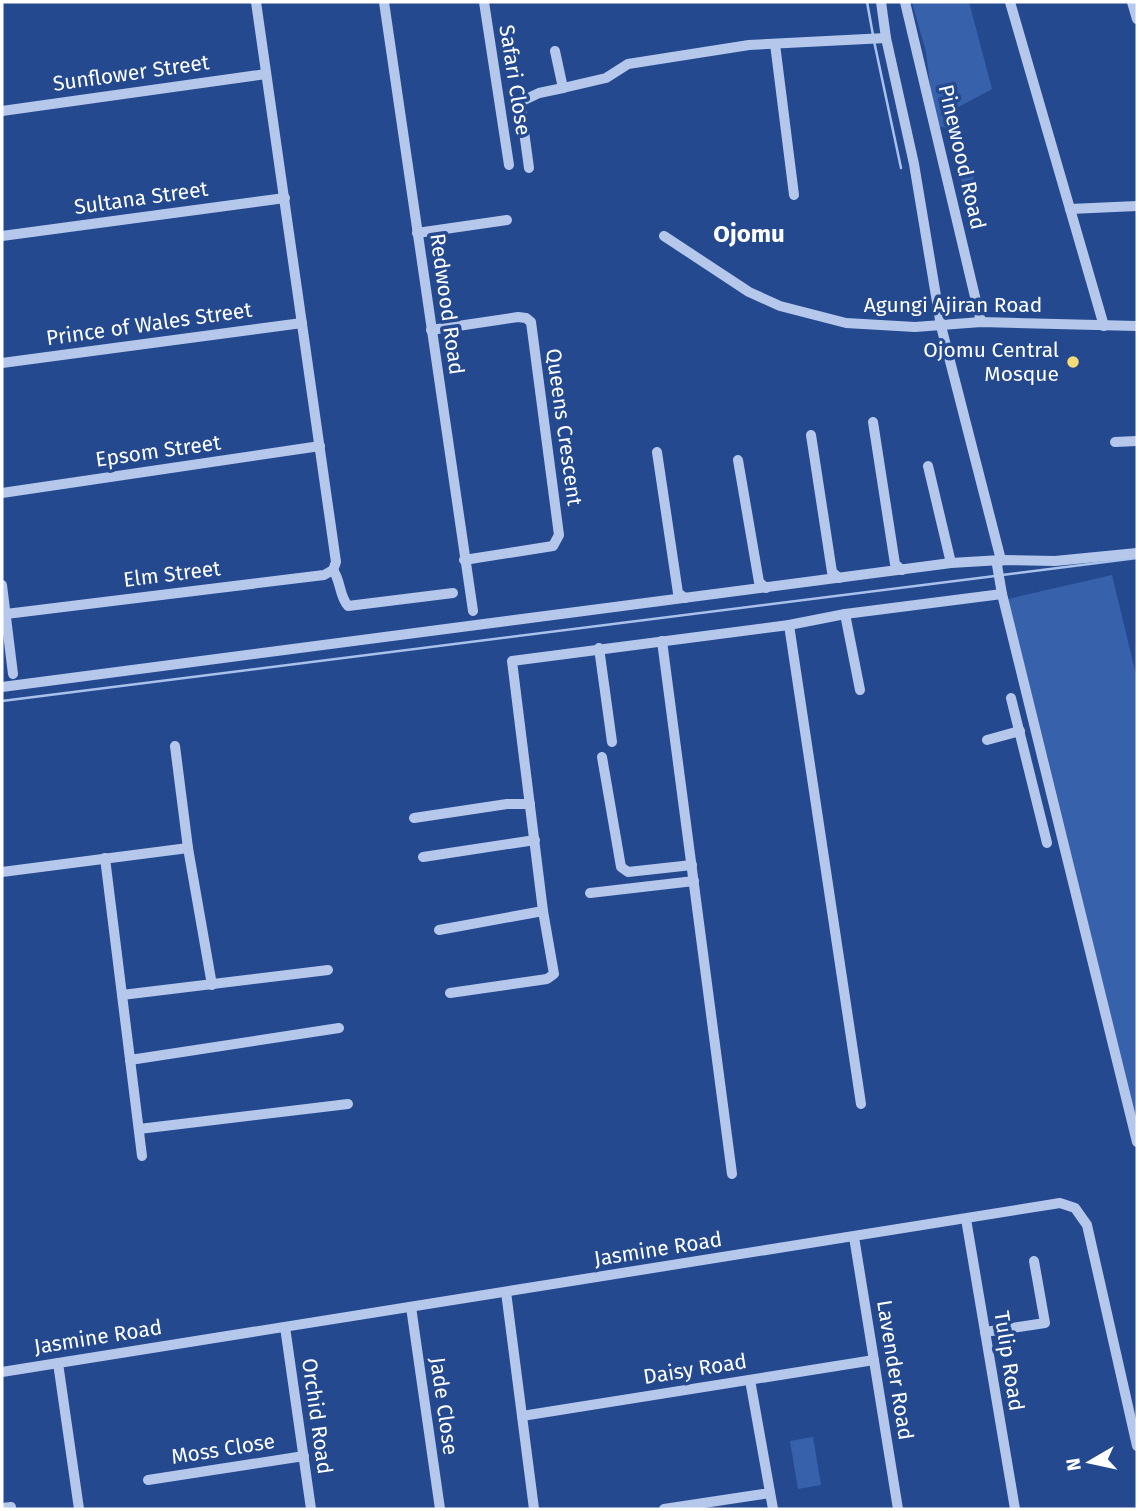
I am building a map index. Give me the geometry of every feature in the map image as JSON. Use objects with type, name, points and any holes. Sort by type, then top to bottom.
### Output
[{"type":"street","points":[[256,2],[335,566],[348,606],[453,593]]},
{"type":"street","name":"Redwood Road","points":[[384,2],[472,611]]},
{"type":"street","name":"Safari Close","points":[[484,2],[509,165]]},
{"type":"street","points":[[881,2],[886,38],[914,164],[941,326],[999,562],[1002,593],[1137,1142]]},
{"type":"street","name":"Pinewood Road","points":[[905,2],[981,322]]},
{"type":"street","points":[[1010,2],[1104,326]]},
{"type":"street","points":[[1132,2],[1137,19]]},
{"type":"street","points":[[529,168],[520,102],[539,93],[606,78],[628,64],[749,45],[886,38]]},
{"type":"street","points":[[775,44],[794,195]]},
{"type":"street","points":[[555,51],[563,88]]},
{"type":"street","name":"Sunflower Street","points":[[2,111],[266,74]]},
{"type":"street","name":"Sultana Street","points":[[2,236],[285,198]]},
{"type":"street","points":[[1070,208],[1137,206]]},
{"type":"street","points":[[417,233],[507,220]]},
{"type":"street","name":"Agungi Ajiran Road","points":[[664,236],[749,292],[780,306],[846,323],[915,327],[981,322],[1137,326]]},
{"type":"street","name":"Queens Crescent","points":[[431,330],[518,317],[526,318],[531,323],[559,535],[553,546],[464,560]]},
{"type":"street","name":"Prince of Wales Street","points":[[2,363],[302,323]]},
{"type":"street","points":[[873,422],[895,564],[902,570]]},
{"type":"street","points":[[811,435],[832,572],[839,578]]},
{"type":"street","points":[[1115,442],[1137,441]]},
{"type":"street","name":"Epsom Street","points":[[2,493],[320,446]]},
{"type":"street","points":[[657,452],[678,593],[685,598]]},
{"type":"street","points":[[738,460],[759,582],[766,588]]},
{"type":"street","points":[[928,466],[951,563]]},
{"type":"street","points":[[2,687],[951,563],[1055,561],[1137,553]]},
{"type":"street","name":"Elm Street","points":[[6,614],[324,575],[335,566]]},
{"type":"street","points":[[2,585],[13,674]]},
{"type":"street","points":[[450,993],[547,979],[554,974],[543,911],[512,661],[789,625],[845,614],[1002,593]]},
{"type":"street","points":[[845,614],[860,690]]},
{"type":"street","points":[[789,625],[860,1104]]},
{"type":"street","points":[[662,640],[732,1174]]},
{"type":"street","points":[[600,648],[612,742]]},
{"type":"street","points":[[1011,698],[1047,843]]},
{"type":"street","points":[[987,740],[1033,720]]},
{"type":"street","points":[[175,746],[188,848],[212,985]]},
{"type":"street","points":[[602,757],[621,867],[628,872],[692,865]]},
{"type":"street","points":[[414,818],[507,804],[530,804]]},
{"type":"street","points":[[423,857],[535,840]]},
{"type":"street","points":[[2,872],[188,848]]},
{"type":"street","points":[[105,859],[142,1156]]},
{"type":"street","points":[[590,893],[694,881]]},
{"type":"street","points":[[439,930],[543,911]]},
{"type":"street","points":[[122,995],[328,971]]},
{"type":"street","points":[[130,1060],[339,1028]]},
{"type":"street","points":[[139,1129],[348,1104]]},
{"type":"street","name":"Jasmine Road","points":[[2,1372],[1060,1203],[1074,1208],[1087,1225],[1137,1446]]},
{"type":"street","name":"Tulip Road","points":[[966,1219],[1015,1509]]},
{"type":"street","name":"Lavender Road","points":[[854,1237],[898,1509]]},
{"type":"street","points":[[985,1332],[1045,1323],[1034,1261]]},
{"type":"street","points":[[506,1292],[534,1509]]},
{"type":"street","name":"Jade Close","points":[[411,1307],[440,1509]]},
{"type":"street","name":"Orchid Road","points":[[285,1327],[311,1509]]},
{"type":"street","name":"Daisy Road","points":[[522,1416],[874,1360]]},
{"type":"street","points":[[58,1363],[79,1509]]},
{"type":"street","points":[[750,1380],[773,1509]]},
{"type":"street","name":"Moss Close","points":[[148,1480],[304,1456]]},
{"type":"street","points":[[664,1509],[771,1493]]},
{"type":"shaded area","points":[[912,2],[969,2],[992,89],[953,110],[974,179],[963,186],[945,127],[935,127],[926,52]]},
{"type":"shaded area","points":[[1112,575],[1137,679],[1137,1156],[1133,1118],[999,601]]},
{"type":"shaded area","points":[[813,1437],[821,1485],[798,1489],[790,1441]]},
{"type":"waterway","points":[[867,2],[873,35]]},
{"type":"waterway","points":[[874,41],[901,168]]},
{"type":"waterway","points":[[1002,575],[1137,558]]},
{"type":"waterway","points":[[2,701],[995,576]]},
{"type":"place","name":"Ojomu Central Mosque","points":[[1073,362]]},
{"type":"district","name":"Ojomu","points":[[749,234]]}]
